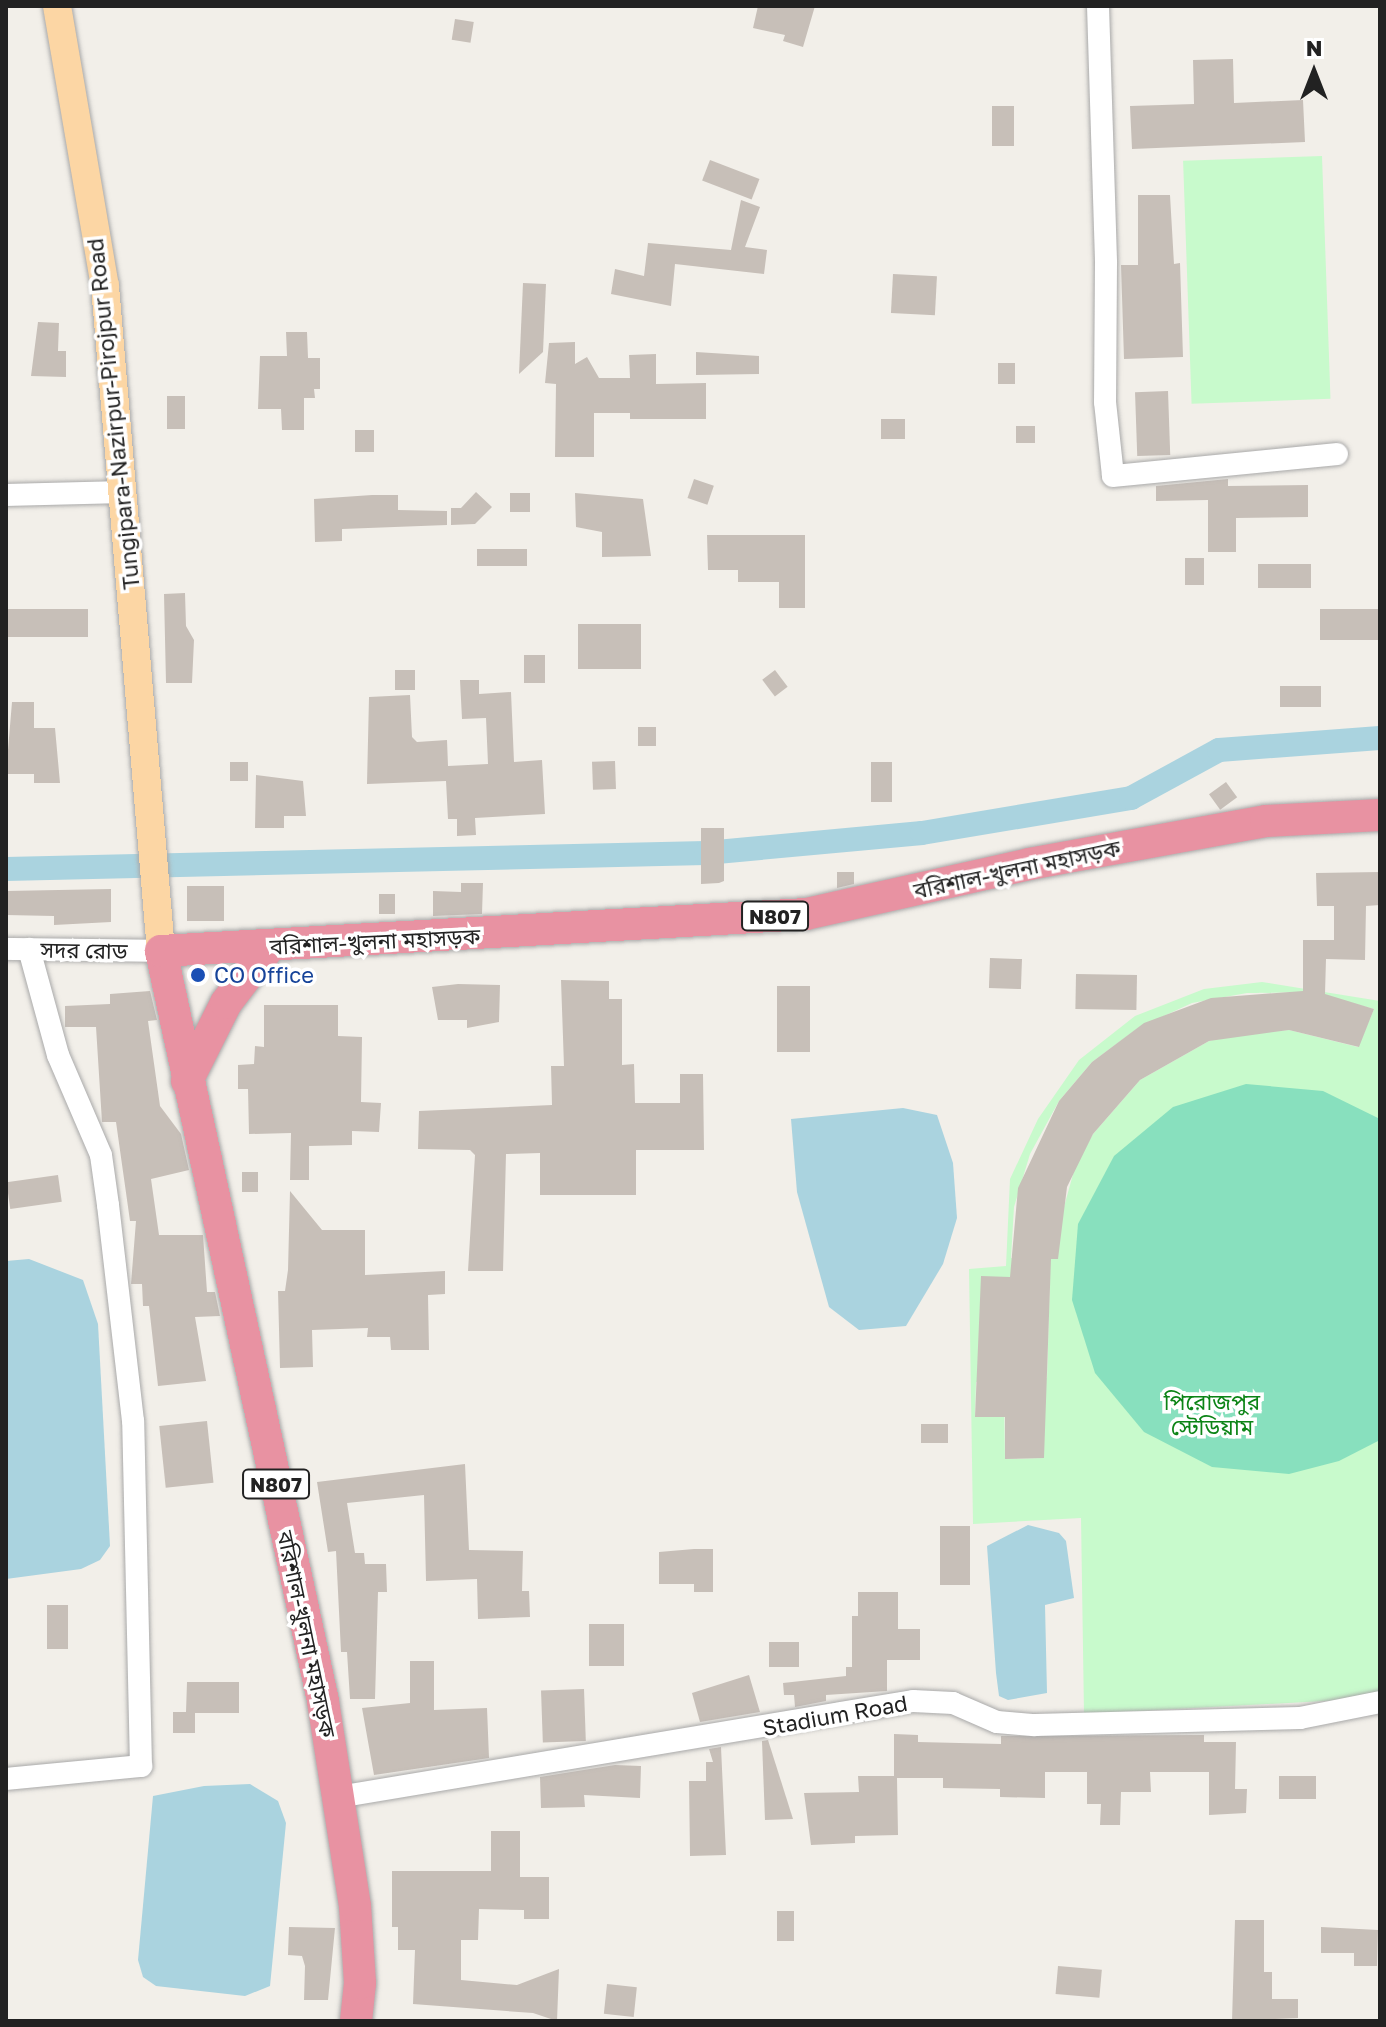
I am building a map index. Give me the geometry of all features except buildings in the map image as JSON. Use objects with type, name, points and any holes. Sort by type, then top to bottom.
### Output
[{"type":"highway","name":"বরিশাল-খুলনা মহাসড়ক","points":[[356,2021],[360,1983],[355,1906],[323,1701],[161,951],[806,914],[1029,864],[1266,821],[1380,815]]},
{"type":"highway","points":[[187,1081],[226,1003],[269,947]]},
{"type":"main road","name":"Tungipara-Nazirpur-Pirojpur Road","points":[[57,6],[105,286],[161,951]]},
{"type":"street","points":[[1098,6],[1106,249],[1105,402],[1113,476],[1337,454]]},
{"type":"street","points":[[6,495],[123,492]]},
{"type":"street","points":[[6,1779],[141,1766],[133,1421],[101,1155],[17,949]]},
{"type":"street","name":"সদর রোড","points":[[17,949],[161,951]]},
{"type":"street","name":"Stadium Road","points":[[338,1797],[913,1701],[953,1703],[997,1722],[1035,1725],[1300,1718],[1380,1702]]},
{"type":"green space","points":[[1322,156],[1330,399],[1192,404],[1183,161]]},
{"type":"green space","name":"পিরোজপুর স্টেডিয়াম","points":[[1262,982],[1380,1001],[1380,1698],[1084,1714],[1081,1518],[973,1524],[969,1269],[1006,1266],[1010,1179],[1038,1119],[1079,1060],[1135,1016],[1204,989]],"holes":[[[1311,992],[1374,1009],[1358,1047],[1289,1030],[1232,1035],[1209,1041],[1140,1080],[1093,1134],[1075,1167],[1059,1225],[1057,1259],[1011,1258],[1014,1207],[1030,1154],[1059,1101],[1092,1062],[1138,1028],[1192,1003],[1247,993]],[[1050,1279],[1047,1378],[979,1375]],[[976,1382],[998,1382],[975,1416]],[[1004,1395],[1044,1395],[1044,1458],[1005,1459]]]},
{"type":"green space","points":[[1246,1084],[1323,1091],[1380,1119],[1380,1440],[1339,1461],[1289,1474],[1212,1467],[1144,1432],[1095,1373],[1072,1300],[1078,1224],[1114,1156],[1173,1107]]},
{"type":"water","points":[[903,1108],[937,1115],[953,1163],[957,1218],[943,1264],[906,1326],[859,1330],[829,1307],[797,1192],[791,1119]]},
{"type":"water","points":[[29,1259],[83,1280],[98,1324],[110,1546],[100,1560],[81,1569],[6,1579],[6,1261]]},
{"type":"water","points":[[1028,1525],[1059,1533],[1066,1541],[1074,1598],[1045,1605],[1047,1693],[1008,1700],[999,1696],[987,1546]]},
{"type":"water","points":[[250,1784],[278,1801],[286,1823],[270,1986],[245,1996],[156,1986],[143,1977],[138,1960],[153,1796],[204,1786]]},
{"type":"waterway","points":[[6,869],[706,853],[922,833],[1131,798],[1219,750],[1380,738]]},
{"type":"place","name":"CO Office","points":[[198,975]]}]
